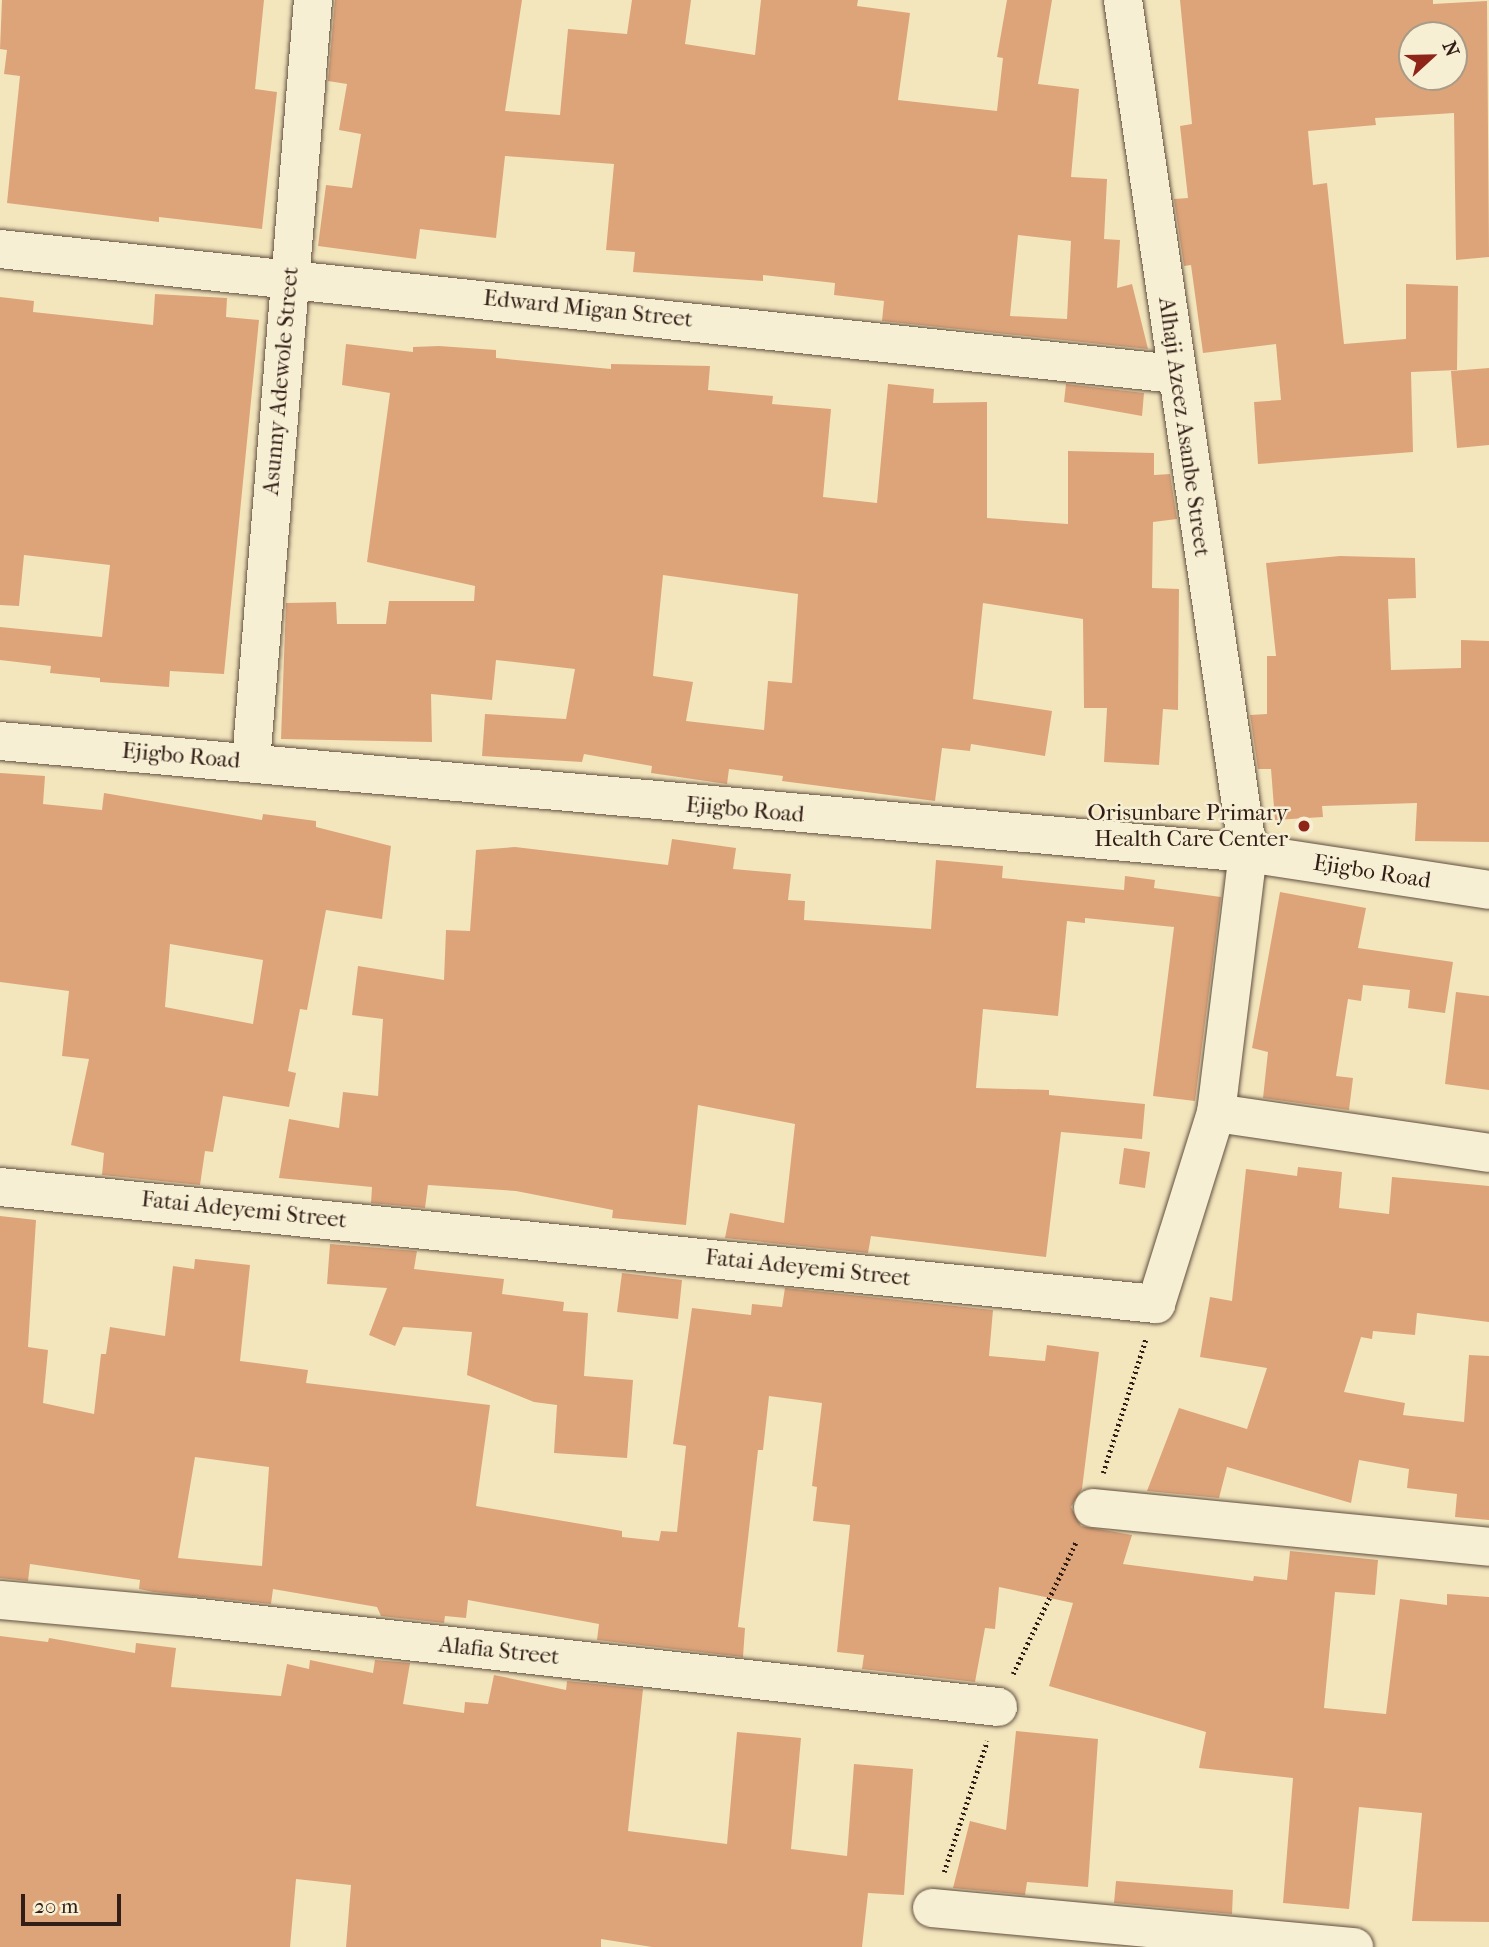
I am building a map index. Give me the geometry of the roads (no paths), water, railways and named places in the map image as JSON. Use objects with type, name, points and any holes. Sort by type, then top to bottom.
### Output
[{"type":"street","name":"Asunny Adewole Street","points":[[251,762],[313,0]]},
{"type":"street","name":"Alhaji Azeez Asanbe Street","points":[[1123,0],[1175,374],[1248,853]]},
{"type":"street","name":"Edward Migan Street","points":[[0,249],[289,276],[1175,374]]},
{"type":"street","name":"Ejigbo Road","points":[[0,741],[1248,853],[1489,890]]},
{"type":"street","name":"Fatai Adeyemi Street","points":[[0,1187],[1156,1304],[1216,1113],[1248,853]]},
{"type":"street","points":[[1216,1113],[1489,1153]]},
{"type":"street","points":[[1093,1508],[1489,1547]]},
{"type":"street","name":"Alafia Street","points":[[0,1600],[191,1617],[998,1707]]},
{"type":"street","points":[[932,1908],[1354,1947]]},
{"type":"place","name":"Orisunbare Primary Health Care Center","points":[[1304,826]]}]
